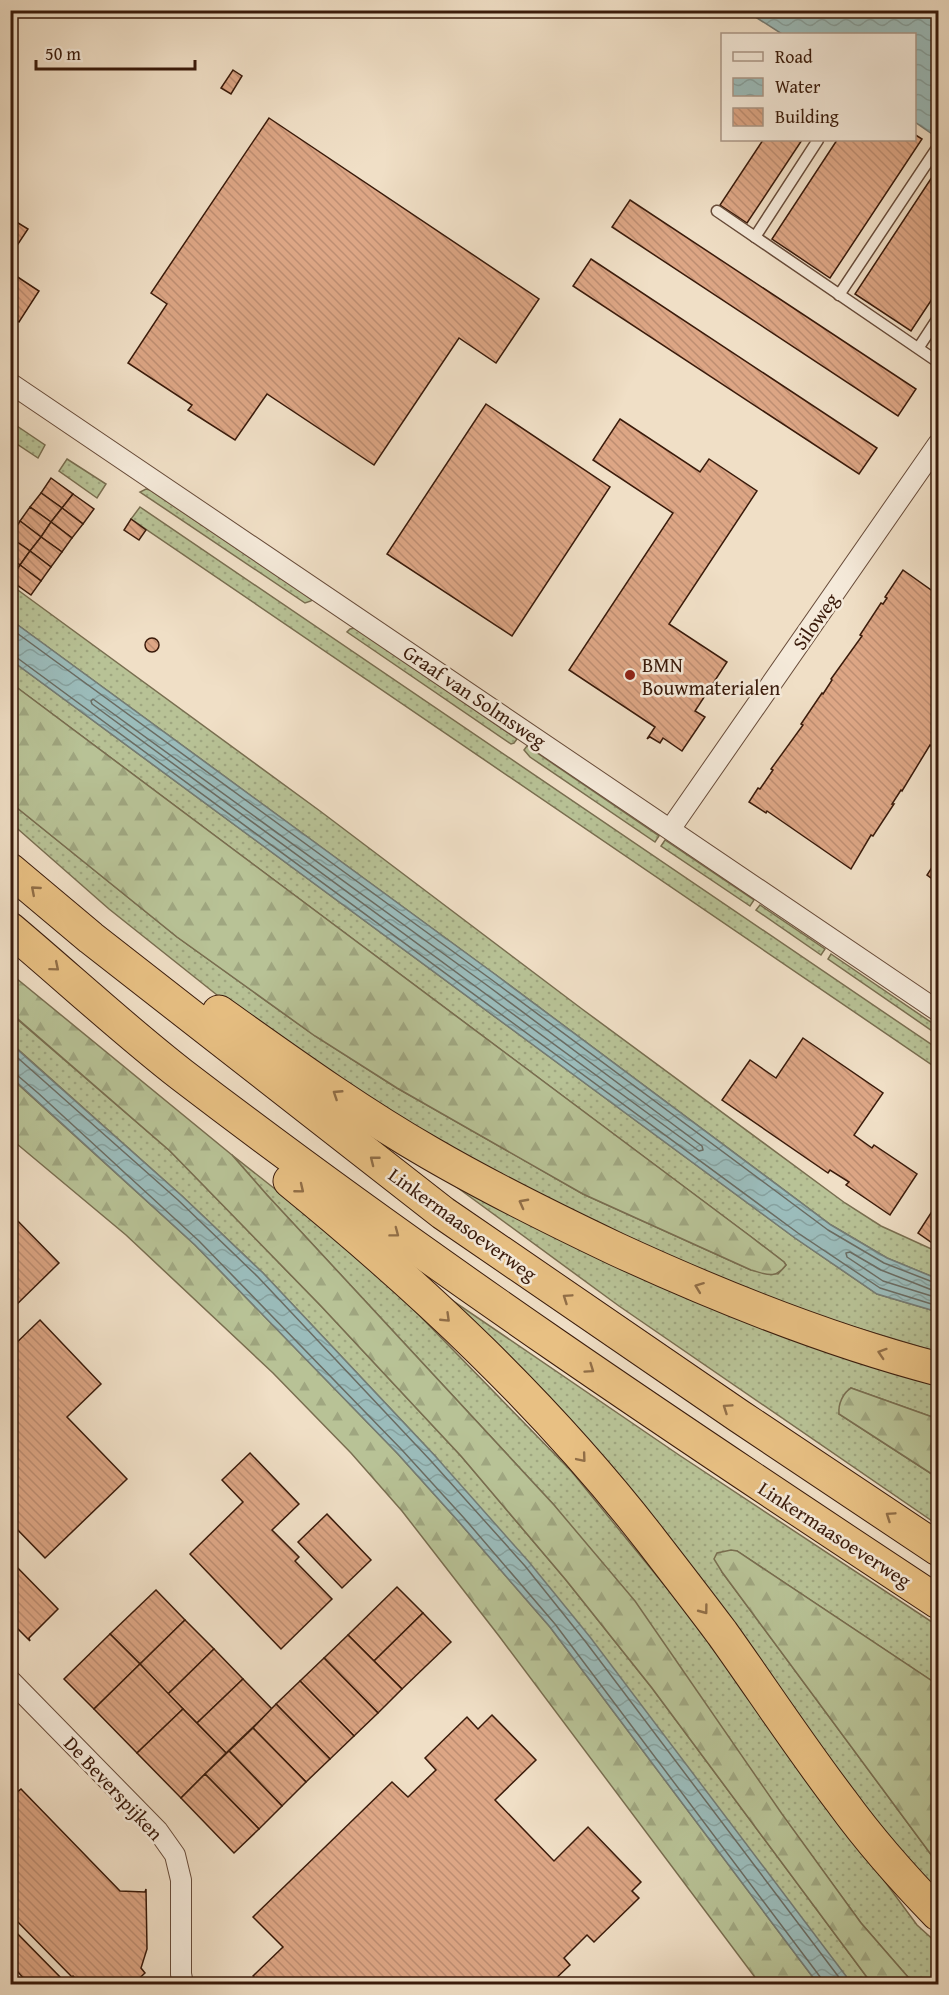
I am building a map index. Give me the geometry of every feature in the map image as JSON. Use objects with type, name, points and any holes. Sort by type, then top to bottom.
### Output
[{"type":"highway","name":"Linkermaasoeverweg","points":[[10,870],[91,938],[443,1213],[739,1416],[939,1549]]},
{"type":"highway","name":"Linkermaasoeverweg","points":[[10,930],[180,1073],[413,1247],[711,1452],[939,1602]]},
{"type":"highway","points":[[91,938],[162,971],[308,1075],[429,1153],[550,1218],[690,1284],[808,1329],[939,1369]]},
{"type":"highway","points":[[180,1073],[238,1139],[349,1230],[435,1307],[499,1368],[573,1447],[648,1537],[715,1624],[843,1805],[906,1881],[939,1914]]},
{"type":"street","name":"Graaf van Solmsweg","points":[[10,383],[939,1011]]},
{"type":"street","name":"Siloweg","points":[[670,828],[939,444]]},
{"type":"street","name":"De Beverspijken","points":[[10,1680],[158,1831],[175,1855],[181,1880],[181,1974],[183,1984]]},
{"type":"lane","points":[[755,237],[817,141]]},
{"type":"lane","points":[[839,295],[937,148]]},
{"type":"lane","points":[[717,211],[939,362]]},
{"type":"lane","points":[[919,347],[939,318]]},
{"type":"green space","points":[[11,422],[45,445],[38,458],[11,440]]},
{"type":"green space","points":[[67,459],[106,484],[97,498],[59,471]]},
{"type":"green space","points":[[146,489],[312,599],[311,601],[305,603],[140,492]]},
{"type":"green space","points":[[140,507],[938,1049],[938,1069],[131,519]]},
{"type":"green space","points":[[11,585],[320,811],[582,1009],[845,1203],[881,1226],[938,1252],[938,1279],[887,1258],[831,1225],[496,975],[11,620]]},
{"type":"green space","points":[[355,628],[517,739],[511,744],[347,632]]},
{"type":"green space","points":[[11,660],[795,1238],[877,1294],[938,1312],[938,1352],[827,1319],[747,1291],[575,1213],[462,1153],[353,1090],[217,995],[109,909],[11,823],[11,803],[177,937],[315,1036],[397,1088],[583,1194],[751,1270],[778,1274],[786,1265],[11,683]]},
{"type":"green space","points":[[11,683],[786,1265],[774,1274],[751,1270],[583,1194],[397,1088],[315,1036],[177,937],[11,803]]},
{"type":"green space","points":[[527,746],[659,836],[655,842],[530,757],[524,750]]},
{"type":"green space","points":[[665,840],[754,900],[750,906],[661,846]]},
{"type":"green space","points":[[760,905],[825,949],[821,955],[756,910]]},
{"type":"green space","points":[[831,954],[938,1027],[938,1035],[828,959]]},
{"type":"green space","points":[[11,974],[232,1155],[554,1505],[635,1601],[782,1814],[861,1923],[914,1984],[872,1984],[652,1688],[566,1580],[461,1456],[321,1306],[170,1151],[11,1013]]},
{"type":"green space","points":[[10,1013],[170,1151],[321,1306],[461,1456],[566,1580],[652,1688],[872,1984],[852,1984],[436,1457],[263,1273],[182,1196],[11,1043]]},
{"type":"green space","points":[[10,1077],[195,1245],[398,1454],[459,1522],[550,1627],[818,1984],[760,1984],[499,1636],[402,1511],[351,1453],[273,1373],[126,1235],[11,1139]]},
{"type":"green space","points":[[376,1128],[938,1380],[938,1419],[851,1388],[839,1414],[938,1478],[938,1525],[619,1306]]},
{"type":"green space","points":[[232,1155],[337,1238],[383,1278],[572,1472],[679,1603],[917,1925],[938,1944],[938,1984],[914,1984],[861,1923],[554,1505]]},
{"type":"green space","points":[[393,1260],[679,1455],[938,1626],[938,1685],[737,1551],[722,1572],[938,1864],[938,1906],[724,1622]]},
{"type":"green space","points":[[851,1388],[938,1419],[938,1478],[839,1414],[842,1399]]},
{"type":"green space","points":[[737,1551],[938,1685],[938,1864],[722,1572],[714,1559],[717,1553]]},
{"type":"water","points":[[746,11],[938,11],[938,138],[916,123],[916,33],[780,33]]},
{"type":"water","points":[[11,620],[496,975],[831,1225],[887,1258],[938,1279],[938,1312],[877,1294],[795,1238],[11,660]]},
{"type":"water","points":[[10,1043],[182,1196],[263,1273],[436,1457],[529,1562],[590,1637],[852,1984],[818,1984],[550,1627],[398,1454],[195,1245],[11,1077]]},
{"type":"building","points":[[233,70],[242,76],[231,94],[221,88]]},
{"type":"building","points":[[269,118],[539,299],[496,363],[459,338],[374,465],[267,394],[235,440],[188,410],[192,405],[128,363],[167,304],[151,293]]},
{"type":"building","points":[[916,135],[922,139],[830,278],[772,239],[836,141],[916,141]]},
{"type":"building","points":[[762,141],[801,141],[747,223],[720,205]]},
{"type":"building","points":[[938,168],[938,290],[911,331],[855,294]]},
{"type":"building","points":[[630,200],[916,389],[898,416],[612,227]]},
{"type":"building","points":[[10,218],[28,229],[10,256]]},
{"type":"building","points":[[591,259],[877,448],[859,474],[573,286]]},
{"type":"building","points":[[10,272],[39,291],[19,322],[10,316]]},
{"type":"building","points":[[486,404],[610,487],[512,636],[387,554]]},
{"type":"building","points":[[620,419],[700,472],[709,459],[757,491],[669,624],[727,662],[695,711],[705,717],[682,751],[663,738],[660,743],[650,737],[647,739],[655,727],[569,670],[673,513],[593,460]]},
{"type":"building","points":[[51,478],[73,494],[62,508],[41,493]]},
{"type":"building","points":[[41,493],[62,508],[51,522],[30,507]]},
{"type":"building","points":[[73,494],[94,509],[83,524],[62,508]]},
{"type":"building","points":[[30,507],[51,522],[41,537],[20,521]]},
{"type":"building","points":[[62,508],[83,524],[72,538],[51,522]]},
{"type":"building","points":[[131,519],[146,530],[139,540],[124,530]]},
{"type":"building","points":[[20,521],[41,537],[30,551],[10,537]]},
{"type":"building","points":[[51,522],[72,538],[62,552],[41,537]]},
{"type":"building","points":[[10,537],[30,551],[20,565],[10,558]]},
{"type":"building","points":[[41,537],[62,552],[51,567],[30,551]]},
{"type":"building","points":[[30,551],[51,567],[41,581],[20,565]]},
{"type":"building","points":[[10,558],[20,565],[10,578]]},
{"type":"building","points":[[20,565],[41,581],[31,595],[10,580]]},
{"type":"building","points":[[903,570],[938,595],[938,736],[932,747],[930,745],[873,836],[871,835],[851,869],[767,811],[766,813],[749,802],[803,725],[801,724],[862,636],[860,635],[881,603],[883,604],[887,598],[885,597]]},
{"type":"building","points":[[152,638],[157,640],[159,645],[157,650],[152,652],[147,650],[145,645],[147,640]]},
{"type":"building","points":[[938,858],[938,883],[927,875]]},
{"type":"building","points":[[803,1038],[883,1093],[854,1135],[872,1148],[874,1145],[917,1174],[890,1215],[846,1185],[849,1182],[830,1170],[828,1173],[722,1100],[750,1060],[776,1078]]},
{"type":"building","points":[[938,1202],[938,1247],[918,1233]]},
{"type":"building","points":[[10,1213],[59,1263],[10,1311]]},
{"type":"building","points":[[40,1320],[101,1384],[67,1417],[127,1479],[45,1558],[10,1522],[10,1349]]},
{"type":"building","points":[[250,1453],[299,1504],[272,1530],[299,1557],[295,1561],[332,1599],[281,1649],[190,1554],[243,1502],[222,1480]]},
{"type":"building","points":[[327,1514],[371,1560],[342,1588],[298,1542]]},
{"type":"building","points":[[10,1560],[58,1609],[29,1638],[30,1641],[10,1621]]},
{"type":"building","points":[[397,1587],[423,1613],[374,1661],[348,1635]]},
{"type":"building","points":[[156,1590],[185,1620],[140,1664],[110,1634]]},
{"type":"building","points":[[423,1613],[451,1642],[402,1689],[374,1661]]},
{"type":"building","points":[[185,1620],[214,1649],[168,1694],[140,1664]]},
{"type":"building","points":[[110,1634],[140,1664],[94,1709],[64,1679]]},
{"type":"building","points":[[348,1635],[402,1689],[378,1713],[324,1658]]},
{"type":"building","points":[[214,1649],[243,1679],[197,1723],[168,1694]]},
{"type":"building","points":[[324,1658],[378,1713],[354,1736],[300,1681]]},
{"type":"building","points":[[140,1664],[183,1709],[137,1753],[94,1709]]},
{"type":"building","points":[[243,1679],[272,1709],[226,1753],[197,1723]]},
{"type":"building","points":[[300,1681],[354,1736],[330,1759],[276,1704]]},
{"type":"building","points":[[276,1704],[330,1759],[306,1782],[253,1728]]},
{"type":"building","points":[[183,1709],[226,1753],[181,1798],[137,1753]]},
{"type":"building","points":[[492,1715],[536,1760],[495,1800],[554,1861],[588,1827],[641,1882],[632,1891],[639,1898],[594,1942],[587,1935],[564,1958],[570,1965],[550,1984],[261,1984],[253,1976],[283,1947],[253,1917],[392,1782],[408,1797],[436,1770],[425,1758],[467,1717],[478,1729]]},
{"type":"building","points":[[253,1728],[306,1782],[282,1806],[229,1751]]},
{"type":"building","points":[[229,1751],[282,1806],[259,1829],[205,1774]]},
{"type":"building","points":[[205,1774],[259,1829],[234,1853],[181,1798]]},
{"type":"building","points":[[21,1789],[120,1891],[145,1892],[146,1889],[147,1949],[141,1968],[145,1973],[133,1984],[81,1984],[10,1914],[10,1798]]},
{"type":"building","points":[[10,1926],[67,1984],[36,1984],[31,1980],[28,1983],[17,1971],[10,1977]]},
{"type":"place","name":"BMN Bouwmaterialen","points":[[630,675]]}]
